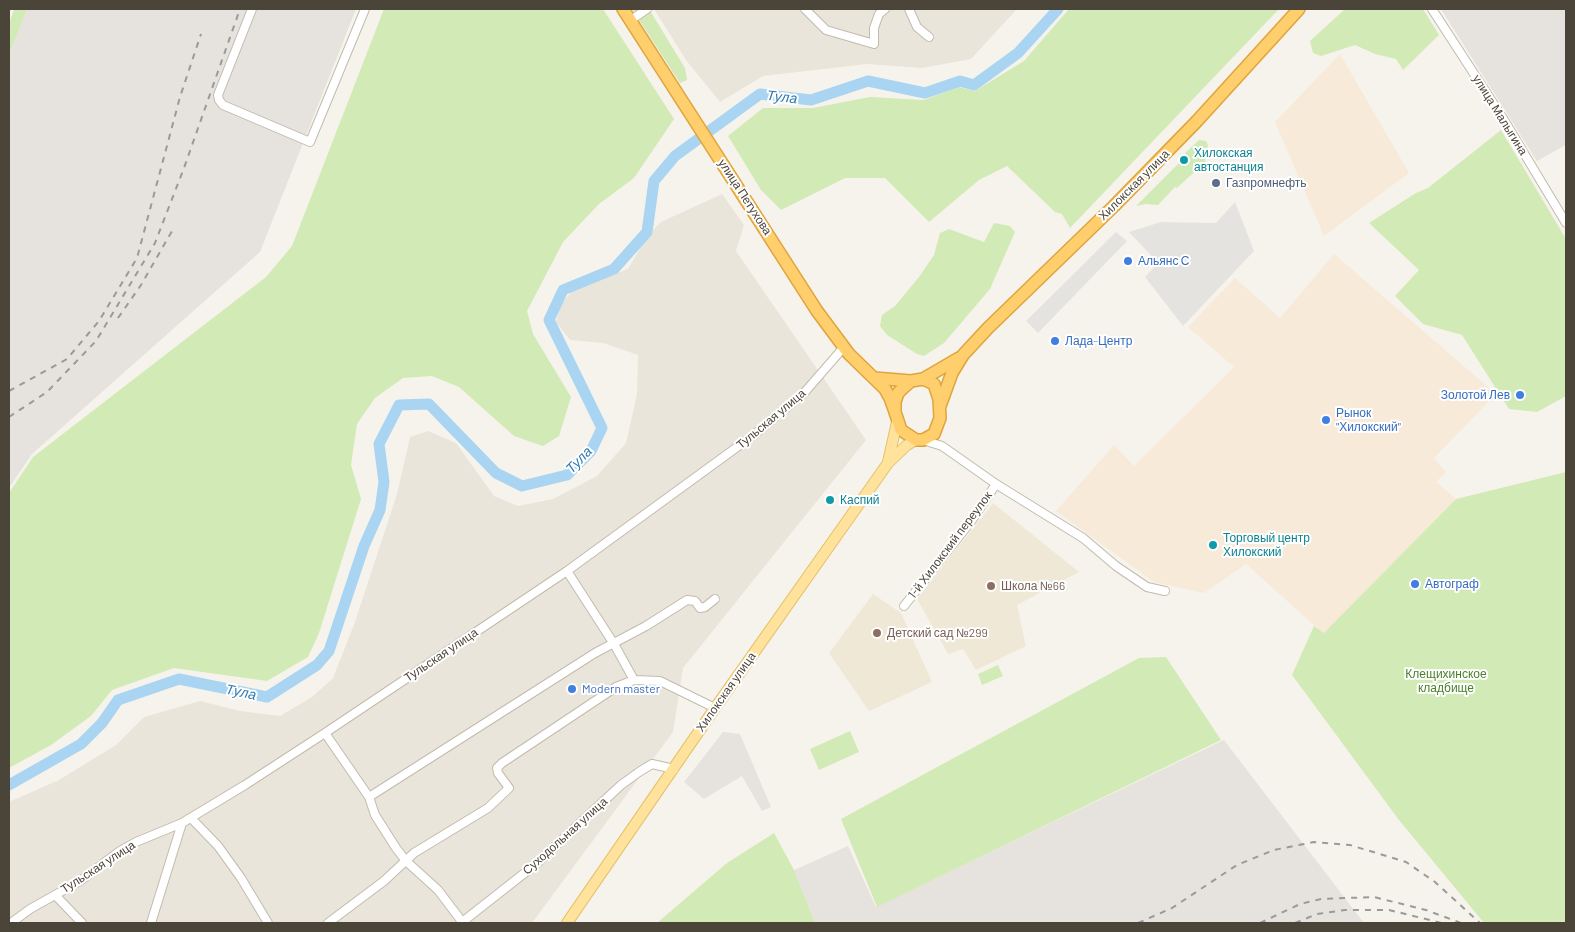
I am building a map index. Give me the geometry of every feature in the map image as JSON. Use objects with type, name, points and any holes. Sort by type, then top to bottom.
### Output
[{"type":"highway","name":"улица Петухова","points":[[623,9],[817,311],[844,347],[874,378],[890,398],[896,417]]},
{"type":"highway","name":"Хилокская улица","points":[[963,355],[1169,150],[1299,9]]},
{"type":"highway","points":[[874,378],[911,381],[923,379],[963,355]]},
{"type":"highway","points":[[911,381],[898,393],[895,402],[896,417],[901,430],[920,440],[934,434],[937,428],[940,406],[952,374],[963,355]]},
{"type":"highway","points":[[923,379],[934,384],[940,406]]},
{"type":"main road","points":[[888,463],[896,417]]},
{"type":"main road","points":[[888,463],[907,445],[920,440]]},
{"type":"main road","name":"Хилокская улица","points":[[568,923],[715,708],[888,463]]},
{"type":"street","points":[[252,9],[218,95],[219,100],[223,105],[310,142],[365,9]]},
{"type":"street","points":[[631,20],[647,9]]},
{"type":"street","points":[[805,9],[826,30],[874,44],[874,28],[879,14],[885,9]]},
{"type":"street","points":[[909,9],[918,27],[929,37]]},
{"type":"street","name":"улица Малыгина","points":[[1432,9],[1504,120],[1566,223]]},
{"type":"street","name":"Тульская улица","points":[[11,923],[30,909],[80,881],[120,851],[191,818],[325,733],[567,571],[755,434],[804,393],[844,347]]},
{"type":"street","points":[[937,428],[942,446]]},
{"type":"street","points":[[920,440],[942,446],[996,484],[1083,538],[1116,566],[1147,586],[1165,591]]},
{"type":"street","name":"1-й Хилокский переулок","points":[[904,606],[972,520],[996,484]]},
{"type":"street","points":[[567,571],[614,644],[634,680]]},
{"type":"street","points":[[369,797],[595,654],[687,600],[695,601],[700,608],[705,607],[715,599]]},
{"type":"street","points":[[328,923],[384,881],[414,853],[488,808],[510,788],[498,773],[497,768],[502,763],[616,687],[634,680],[660,682],[715,708]]},
{"type":"street","points":[[325,733],[369,797],[375,815],[406,861],[438,890],[462,923]]},
{"type":"street","name":"Суходольная улица","points":[[462,923],[536,864],[621,785],[652,764],[674,769]]},
{"type":"street","points":[[191,818],[218,846],[241,878],[268,923]]},
{"type":"street","points":[[151,923],[182,823]]},
{"type":"street","points":[[55,895],[82,923]]},
{"type":"shaded area","points":[[27,9],[356,9],[260,252],[32,454],[9,488],[9,55]]},
{"type":"shaded area","points":[[654,9],[1017,9],[971,59],[922,68],[867,64],[763,76],[720,102],[686,60]]},
{"type":"shaded area","points":[[1441,9],[1566,9],[1566,145],[1537,161]]},
{"type":"shaded area","points":[[1340,54],[1409,173],[1324,236],[1275,122]]},
{"type":"shaded area","points":[[722,194],[744,225],[736,251],[866,440],[683,668],[673,732],[532,923],[9,923],[9,802],[59,780],[116,745],[144,717],[200,701],[240,711],[280,716],[312,697],[333,678],[355,622],[397,494],[410,437],[428,431],[456,443],[494,496],[518,506],[553,499],[597,476],[626,443],[637,394],[638,355],[603,343],[570,340],[556,322],[561,304],[575,288],[628,269],[648,235],[661,222]]},
{"type":"shaded area","points":[[1235,202],[1254,251],[1183,326],[1145,277],[1158,263],[1129,232],[1161,222],[1216,223]]},
{"type":"shaded area","points":[[1116,232],[1127,241],[1038,333],[1026,321]]},
{"type":"shaded area","name":"Рынок \"Хилокский\"","points":[[1334,254],[1496,394],[1434,458],[1446,472],[1436,482],[1456,499],[1324,634],[1246,564],[1204,593],[1154,582],[1056,511],[1114,445],[1134,466],[1234,367],[1188,327],[1235,278],[1280,318]]},
{"type":"shaded area","name":"Школа №66","points":[[993,503],[1079,572],[1017,605],[1026,646],[976,670],[963,649],[948,654],[917,599]]},
{"type":"shaded area","name":"Детский сад №299","points":[[873,594],[901,613],[932,682],[869,711],[829,653]]},
{"type":"shaded area","points":[[723,732],[740,734],[771,807],[762,811],[742,776],[704,799],[684,782]]},
{"type":"shaded area","points":[[1224,740],[1364,923],[815,923],[794,870],[848,846],[876,907]]},
{"type":"green space","points":[[14,9],[27,9],[9,55],[9,24]]},
{"type":"green space","points":[[384,9],[603,9],[674,119],[634,178],[599,204],[563,242],[527,311],[533,334],[571,397],[559,436],[543,446],[514,436],[459,387],[432,376],[403,378],[375,398],[357,424],[351,465],[361,499],[319,633],[308,657],[267,681],[174,668],[112,690],[91,716],[51,745],[9,768],[9,493],[33,457],[266,277],[292,246]]},
{"type":"green space","points":[[632,9],[649,9],[685,68],[687,80],[680,83]]},
{"type":"green space","points":[[1069,9],[1279,9],[1070,228],[1062,214],[1055,212],[1007,166],[979,180],[929,222],[885,178],[845,178],[781,210],[761,190],[728,136],[763,108],[813,108],[870,97],[924,100],[959,87],[975,91],[1024,61]]},
{"type":"green space","points":[[1345,9],[1423,9],[1439,35],[1403,70],[1396,59],[1375,54],[1355,45],[1321,56],[1313,53],[1310,41]]},
{"type":"green space","points":[[1501,130],[1566,239],[1566,396],[1537,412],[1509,409],[1462,335],[1423,324],[1395,296],[1419,270],[1369,223],[1416,193],[1428,188]]},
{"type":"green space","points":[[1199,140],[1206,141],[1208,145],[1205,162],[1177,188],[1175,187],[1158,205],[1146,204],[1136,206],[1179,163],[1183,166],[1189,160],[1185,153]]},
{"type":"green space","points":[[994,223],[1010,226],[1015,232],[990,289],[944,343],[924,356],[917,354],[887,335],[880,326],[882,315],[895,306],[919,277],[934,255],[940,233],[949,229],[984,242]]},
{"type":"green space","name":"Клещихинское кладбище","points":[[1566,472],[1566,923],[1484,923],[1399,820],[1292,675],[1314,626],[1324,633],[1456,499]]},
{"type":"green space","points":[[1166,657],[1221,740],[877,907],[841,819],[1139,658]]},
{"type":"green space","points":[[998,665],[1003,676],[982,685],[978,674]]},
{"type":"green space","points":[[850,731],[859,752],[819,770],[810,749]]},
{"type":"green space","points":[[774,833],[794,870],[815,923],[657,923],[727,863]]},
{"type":"waterway","name":"Тула","points":[[9,785],[81,744],[102,723],[118,700],[179,679],[267,697],[317,665],[329,651],[364,546],[380,510],[384,482],[379,444],[399,405],[429,404],[496,473],[522,486],[567,475],[591,451],[602,428],[549,320],[563,290],[614,269],[647,232],[654,181],[675,156],[760,94],[811,100],[868,81],[925,93],[960,81],[974,85],[1018,53],[1058,9]]},
{"type":"railway","points":[[9,417],[47,392],[96,341],[155,243],[184,168],[240,9]]},
{"type":"railway","points":[[9,391],[67,359],[99,321],[137,258],[180,97],[201,34]]},
{"type":"railway","points":[[118,318],[141,285],[172,231]]},
{"type":"railway","points":[[1138,923],[1172,908],[1237,865],[1274,850],[1314,842],[1350,845],[1406,862],[1435,882],[1480,923]]},
{"type":"railway","points":[[1260,923],[1300,904],[1321,899],[1374,897],[1426,910],[1461,923]]},
{"type":"railway","points":[[1295,923],[1317,914],[1345,910],[1389,910],[1442,923]]},
{"type":"place","name":"Хилокская автостанция","points":[[1184,160]]},
{"type":"place","name":"Газпромнефть","points":[[1216,183]]},
{"type":"place","name":"Альянс С","points":[[1128,261]]},
{"type":"place","name":"Лада-Центр","points":[[1055,341]]},
{"type":"place","name":"Золотой Лев","points":[[1520,395]]},
{"type":"place","name":"Рынок \"Хилокский\"","points":[[1326,420]]},
{"type":"place","name":"Каспий","points":[[830,500]]},
{"type":"place","name":"Торговый центр Хилокский","points":[[1213,545]]},
{"type":"place","name":"Автограф","points":[[1415,584]]},
{"type":"place","name":"Школа №66","points":[[991,586]]},
{"type":"place","name":"Детский сад №299","points":[[877,633]]},
{"type":"place","name":"Modern master","points":[[572,689]]}]
